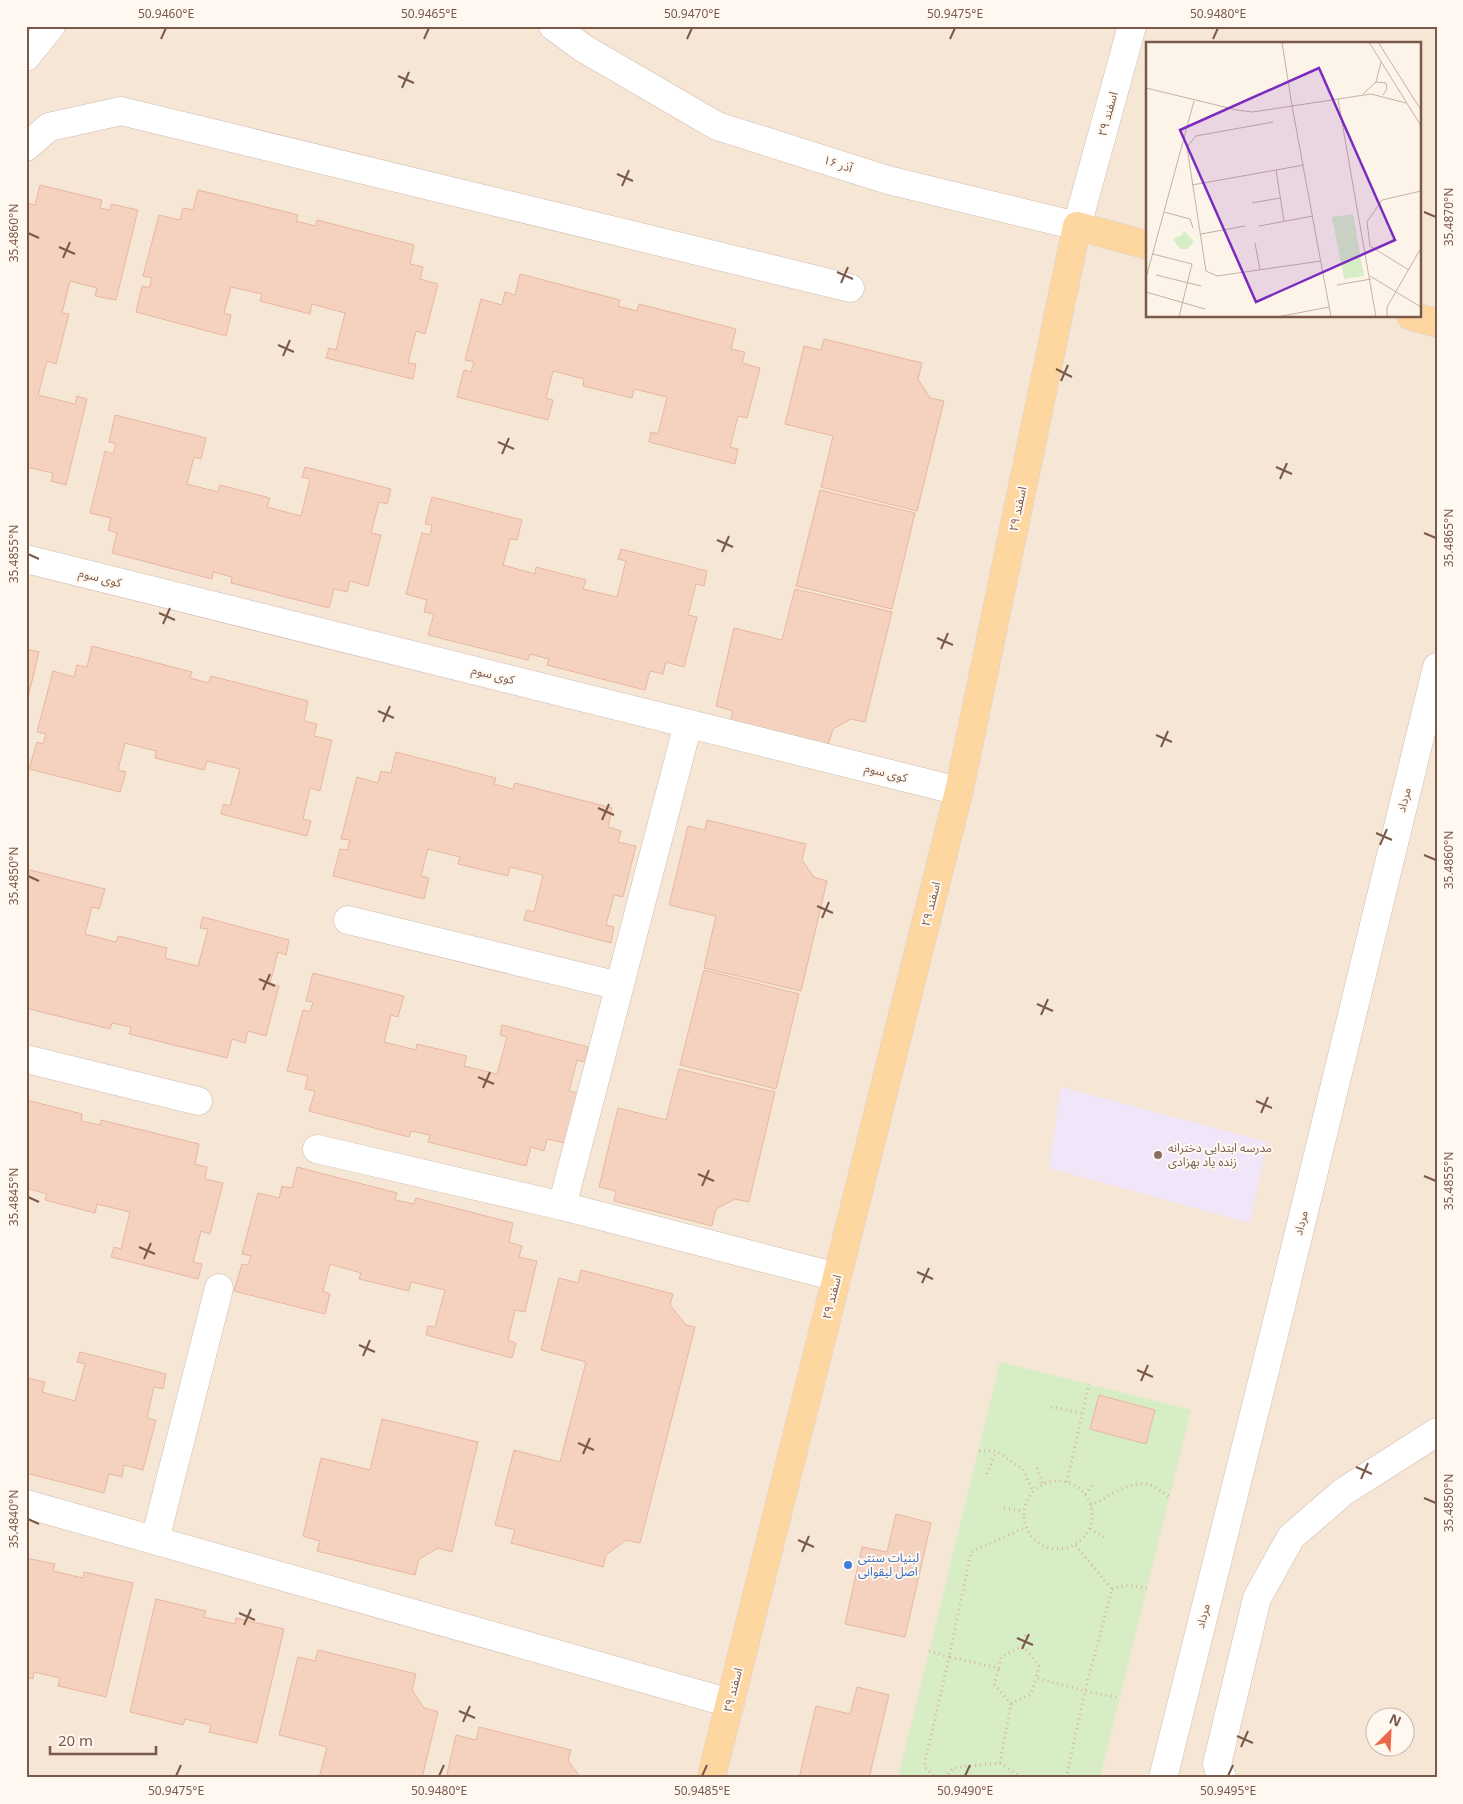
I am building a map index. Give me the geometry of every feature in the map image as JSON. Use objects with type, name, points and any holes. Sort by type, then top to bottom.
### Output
[{"type":"main road","name":"۱۶ آذر","points":[[1077,226],[1146,245]]},
{"type":"main road","name":"۲۹ اسفند","points":[[712,1778],[959,791],[1077,226]]},
{"type":"main road","points":[[1418,318],[1437,323]]},
{"type":"street","points":[[26,57],[51,26]]},
{"type":"street","name":"۱۶ آذر","points":[[553,26],[582,48],[717,126],[888,180],[1077,226]]},
{"type":"street","name":"۲۹ اسفند","points":[[1077,226],[1132,26]]},
{"type":"street","points":[[26,147],[49,127],[122,111],[850,288]]},
{"type":"street","name":"کوی سوم","points":[[26,559],[959,791]]},
{"type":"street","name":"مرداد","points":[[1163,1778],[1437,667]]},
{"type":"street","points":[[562,1206],[688,724]]},
{"type":"street","points":[[348,920],[619,986]]},
{"type":"street","points":[[26,1059],[198,1101]]},
{"type":"street","points":[[317,1149],[562,1206],[837,1277]]},
{"type":"street","points":[[155,1540],[219,1288]]},
{"type":"street","points":[[1222,1778],[1217,1764],[1257,1598],[1291,1537],[1343,1492],[1437,1432]]},
{"type":"street","points":[[26,1504],[730,1703]]},
{"type":"path","points":[[1067,1482],[1089,1384]]},
{"type":"path","points":[[1051,1407],[1082,1413]]},
{"type":"path","points":[[978,1451],[996,1451],[1023,1470],[1033,1491]]},
{"type":"path","points":[[987,1474],[996,1451]]},
{"type":"path","points":[[1036,1468],[1043,1484]]},
{"type":"path","points":[[1055,1481],[1067,1482],[1078,1487],[1085,1494],[1091,1506],[1093,1518],[1090,1530],[1084,1539],[1075,1546],[1059,1549],[1043,1547],[1034,1541],[1026,1527],[1023,1511],[1033,1491],[1043,1484],[1055,1481]]},
{"type":"path","points":[[1085,1494],[1095,1483]]},
{"type":"path","points":[[1091,1506],[1115,1492],[1136,1484],[1152,1486],[1170,1497]]},
{"type":"path","points":[[1004,1508],[1023,1511]]},
{"type":"path","points":[[936,1778],[924,1766],[971,1552],[1026,1527]]},
{"type":"path","points":[[1090,1530],[1107,1539]]},
{"type":"path","points":[[1075,1546],[1112,1589]]},
{"type":"path","points":[[1112,1589],[1126,1585],[1147,1588]]},
{"type":"path","points":[[1066,1778],[1085,1691],[1112,1589]]},
{"type":"path","points":[[1023,1646],[1026,1633]]},
{"type":"path","points":[[1011,1704],[994,1684],[1001,1656],[1023,1646]]},
{"type":"path","points":[[1011,1704],[1031,1694],[1039,1666],[1023,1646]]},
{"type":"path","points":[[929,1651],[999,1668]]},
{"type":"path","points":[[1036,1678],[1120,1698]]},
{"type":"path","points":[[1000,1763],[1011,1704]]},
{"type":"path","points":[[945,1778],[953,1768],[1000,1763],[1023,1778]]},
{"type":"shaded area","points":[[26,26],[1437,26],[1437,1778],[26,1778]]},
{"type":"shaded area","name":"مدرسه ابتدایی دخترانه زنده یاد بهزادی","points":[[1061,1087],[1267,1142],[1250,1223],[1049,1168]]},
{"type":"green space","points":[[1000,1362],[1191,1410],[1100,1778],[898,1778]]},
{"type":"building","points":[[40,185],[102,200],[100,208],[110,210],[111,204],[138,210],[116,300],[95,296],[97,288],[70,281],[62,313],[69,314],[56,364],[47,361],[38,395],[75,404],[77,396],[87,399],[66,485],[51,481],[53,473],[26,467],[26,203],[35,205]]},
{"type":"building","points":[[198,190],[298,215],[296,221],[315,226],[317,220],[414,245],[410,264],[423,267],[420,279],[438,284],[425,334],[416,331],[408,363],[416,364],[413,379],[326,358],[329,348],[336,350],[345,313],[312,304],[310,314],[260,301],[262,294],[231,287],[224,313],[231,315],[226,336],[136,312],[142,286],[149,288],[152,278],[143,276],[159,215],[180,220],[183,208],[193,210]]},
{"type":"building","points":[[520,274],[620,300],[618,306],[637,311],[639,304],[736,329],[731,349],[745,352],[742,363],[760,368],[747,418],[738,416],[730,447],[738,449],[735,464],[649,442],[651,432],[658,434],[667,397],[634,389],[632,398],[583,386],[584,379],[553,371],[546,398],[553,400],[548,420],[457,397],[464,370],[471,372],[474,362],[465,360],[481,299],[502,305],[505,292],[515,295]]},
{"type":"building","points":[[824,339],[922,363],[918,379],[930,398],[944,401],[917,511],[821,487],[833,436],[785,424],[804,346],[821,350]]},
{"type":"building","points":[[115,415],[206,438],[201,459],[194,457],[187,484],[218,492],[220,485],[270,498],[267,507],[301,516],[310,479],[302,477],[305,467],[391,489],[387,504],[379,502],[371,533],[381,535],[368,586],[350,581],[347,592],[334,589],[329,608],[231,583],[232,577],[213,572],[212,579],[112,553],[117,533],[108,530],[111,518],[90,513],[105,451],[113,454],[116,444],[109,442]]},
{"type":"building","points":[[820,490],[915,513],[892,609],[796,586]]},
{"type":"building","points":[[432,497],[522,520],[517,540],[510,539],[503,565],[535,574],[536,567],[586,580],[583,589],[617,597],[626,561],[618,559],[621,549],[707,571],[704,586],[696,584],[688,615],[697,617],[684,667],[666,662],[663,674],[650,671],[645,690],[547,665],[549,659],[530,654],[528,660],[428,635],[434,614],[424,612],[427,600],[406,594],[422,533],[430,535],[432,525],[425,524]]},
{"type":"building","points":[[795,589],[892,612],[865,722],[851,719],[833,729],[828,745],[730,721],[733,711],[716,706],[734,628],[782,640]]},
{"type":"building","points":[[92,646],[192,672],[190,678],[209,683],[211,676],[308,701],[304,721],[317,724],[314,736],[332,740],[320,791],[310,788],[303,819],[311,821],[307,836],[221,814],[223,804],[230,806],[240,769],[207,761],[204,770],[155,758],[156,751],[125,743],[118,770],[126,772],[120,792],[29,769],[37,742],[43,744],[46,734],[37,732],[53,671],[74,677],[77,665],[87,667]]},
{"type":"building","points":[[26,649],[39,652],[26,706]]},
{"type":"building","points":[[396,752],[496,778],[494,784],[513,789],[515,783],[612,808],[608,827],[621,831],[618,842],[636,846],[623,897],[614,895],[606,925],[614,927],[611,943],[524,920],[527,910],[534,912],[543,875],[510,867],[508,876],[458,864],[460,857],[428,849],[421,876],[429,878],[424,899],[333,876],[340,849],[347,850],[350,840],[341,839],[357,777],[378,783],[381,771],[391,773]]},
{"type":"building","points":[[707,820],[806,844],[802,860],[814,877],[827,881],[801,991],[704,968],[716,916],[669,905],[688,826],[705,830]]},
{"type":"building","points":[[26,869],[105,889],[99,909],[92,907],[85,934],[116,942],[118,936],[167,948],[165,958],[198,966],[208,929],[200,928],[203,917],[289,940],[286,955],[278,952],[270,983],[279,986],[266,1036],[248,1031],[245,1043],[232,1039],[227,1058],[129,1034],[131,1027],[112,1023],[110,1029],[26,1008]]},
{"type":"building","points":[[704,970],[799,994],[776,1089],[680,1065]]},
{"type":"building","points":[[313,973],[404,996],[398,1017],[391,1015],[384,1042],[416,1050],[417,1044],[467,1056],[464,1066],[497,1074],[507,1037],[500,1035],[502,1025],[588,1047],[585,1062],[577,1060],[569,1091],[578,1093],[565,1143],[547,1139],[544,1151],[531,1147],[526,1166],[428,1142],[430,1135],[411,1131],[409,1137],[309,1111],[315,1091],[305,1089],[308,1076],[287,1071],[303,1010],[310,1012],[313,1002],[306,1001]]},
{"type":"building","points":[[679,1069],[775,1092],[749,1202],[735,1199],[716,1209],[712,1226],[614,1201],[616,1191],[599,1187],[618,1108],[666,1120]]},
{"type":"building","points":[[26,1100],[82,1114],[81,1121],[100,1125],[101,1120],[199,1144],[195,1164],[207,1167],[205,1179],[223,1183],[210,1234],[201,1231],[193,1262],[202,1264],[198,1279],[111,1257],[114,1247],[121,1249],[130,1212],[97,1204],[95,1213],[45,1200],[47,1194],[26,1188]]},
{"type":"building","points":[[297,1167],[397,1193],[395,1200],[414,1204],[416,1198],[513,1223],[509,1242],[522,1246],[519,1257],[537,1261],[525,1312],[515,1310],[508,1340],[516,1343],[512,1358],[426,1335],[428,1326],[435,1327],[445,1290],[411,1282],[409,1291],[359,1279],[361,1273],[330,1264],[323,1291],[330,1294],[325,1314],[234,1291],[242,1264],[248,1265],[251,1256],[242,1254],[258,1193],[279,1198],[282,1186],[292,1188]]},
{"type":"building","points":[[581,1270],[673,1294],[670,1305],[686,1325],[695,1327],[640,1543],[626,1540],[606,1555],[603,1567],[511,1543],[515,1530],[495,1525],[514,1450],[560,1462],[586,1362],[541,1350],[559,1278],[578,1283]]},
{"type":"building","points":[[80,1352],[166,1374],[163,1389],[154,1387],[147,1418],[156,1420],[143,1470],[124,1465],[122,1477],[109,1474],[104,1493],[26,1473],[26,1378],[45,1382],[42,1392],[75,1401],[85,1364],[77,1362]]},
{"type":"building","points":[[1099,1395],[1155,1410],[1146,1444],[1090,1429]]},
{"type":"building","points":[[382,1419],[478,1442],[452,1552],[438,1548],[419,1559],[415,1575],[317,1551],[320,1541],[303,1536],[321,1458],[370,1470]]},
{"type":"building","points":[[896,1514],[931,1523],[905,1637],[845,1624],[862,1547],[887,1552]]},
{"type":"building","points":[[26,1558],[55,1564],[53,1571],[83,1578],[84,1572],[133,1583],[106,1697],[58,1686],[60,1678],[34,1672],[33,1679],[26,1677]]},
{"type":"building","points":[[156,1599],[206,1611],[204,1617],[235,1624],[236,1618],[284,1629],[257,1743],[209,1732],[211,1725],[185,1719],[183,1725],[130,1712]]},
{"type":"building","points":[[318,1650],[416,1674],[412,1690],[424,1708],[438,1712],[422,1778],[319,1778],[327,1747],[279,1735],[298,1657],[315,1661]]},
{"type":"building","points":[[857,1687],[889,1695],[869,1778],[799,1778],[816,1706],[850,1714]]},
{"type":"building","points":[[479,1727],[571,1750],[568,1761],[581,1778],[446,1778],[456,1735],[476,1740]]},
{"type":"place","name":"مدرسه ابتدایی دخترانه زنده یاد بهزادی","points":[[1158,1155]]},
{"type":"place","name":"لبنیات سنتی اصل لیقوانی","points":[[848,1565]]}]
